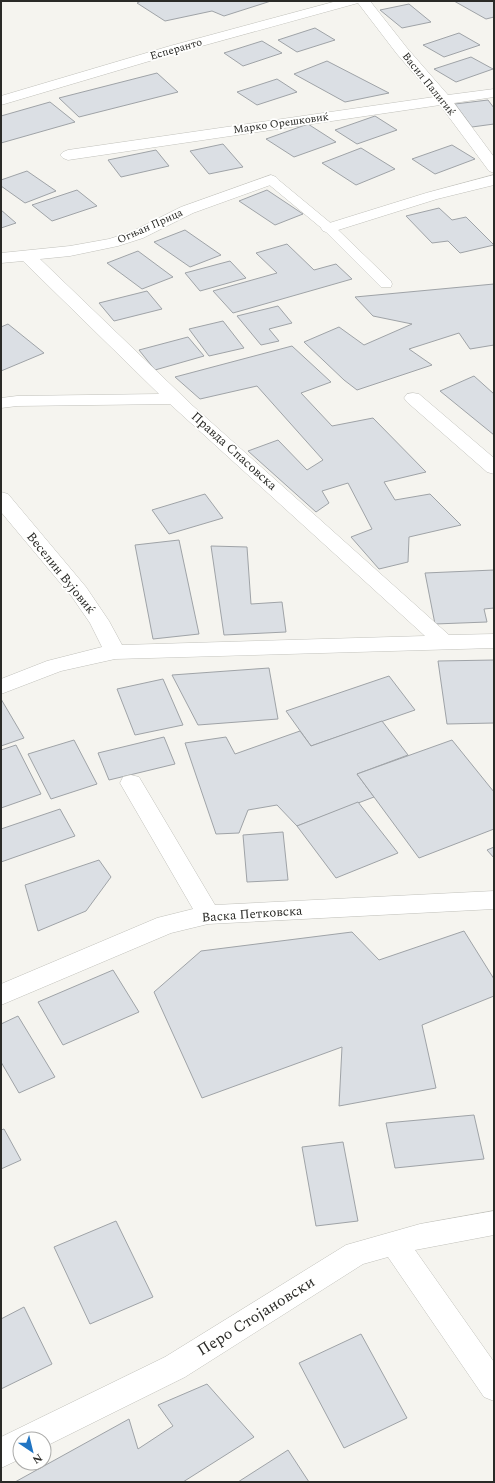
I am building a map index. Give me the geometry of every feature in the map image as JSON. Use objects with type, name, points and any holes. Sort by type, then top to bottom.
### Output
[{"type":"street","name":"Есперанто","points":[[1,102],[176,48],[352,1]]},
{"type":"street","name":"Васил Палигиќ","points":[[363,1],[402,51],[443,99],[494,168]]},
{"type":"street","name":"Марко Орешковиќ","points":[[68,155],[443,99],[494,93]]},
{"type":"street","name":"Огњан Прица","points":[[1,258],[76,250],[112,243],[137,234],[187,210],[271,180]]},
{"type":"street","points":[[329,228],[460,187],[494,180]]},
{"type":"street","name":"Правда Спасовска","points":[[27,255],[97,326],[240,458],[382,583],[446,642]]},
{"type":"street","points":[[414,398],[494,468]]},
{"type":"street","points":[[1,404],[18,402],[177,399]]},
{"type":"street","name":"Веселин Вујовиќ","points":[[1,498],[6,507],[79,592],[99,621],[115,652]]},
{"type":"street","points":[[1,687],[54,666],[83,658],[115,652],[494,641]]},
{"type":"street","points":[[130,783],[208,915]]},
{"type":"street","name":"Васка Петковска","points":[[1,995],[166,925],[208,915],[494,900]]},
{"type":"street","name":"Перо Стојановски","points":[[44,1431],[175,1367],[356,1254],[420,1236],[494,1223]]},
{"type":"street","points":[[394,1243],[494,1387]]},
{"type":"street","points":[[1,1452],[12,1447]]},
{"type":"lane","points":[[271,180],[329,228],[386,284]]},
{"type":"building","points":[[141,1],[271,1],[224,16],[212,11],[165,21],[137,3]]},
{"type":"building","points":[[454,1],[494,1],[494,17],[486,19]]},
{"type":"building","points":[[409,4],[431,22],[402,28],[380,10]]},
{"type":"building","points":[[315,28],[335,40],[297,52],[278,40]]},
{"type":"building","points":[[459,33],[480,45],[444,57],[423,45]]},
{"type":"building","points":[[262,41],[282,53],[243,66],[224,53]]},
{"type":"building","points":[[471,57],[493,69],[456,82],[434,69]]},
{"type":"building","points":[[327,61],[389,93],[345,102],[294,74]]},
{"type":"building","points":[[157,73],[178,92],[79,117],[59,98]]},
{"type":"building","points":[[277,79],[297,92],[257,105],[237,92]]},
{"type":"building","points":[[488,100],[494,108],[494,124],[472,127],[455,104]]},
{"type":"building","points":[[50,102],[75,122],[1,143],[1,116]]},
{"type":"building","points":[[375,116],[397,130],[357,144],[335,130]]},
{"type":"building","points":[[308,124],[336,142],[294,157],[266,139]]},
{"type":"building","points":[[223,144],[243,167],[209,174],[190,151]]},
{"type":"building","points":[[452,145],[475,159],[435,174],[412,159]]},
{"type":"building","points":[[361,148],[395,169],[356,185],[322,163]]},
{"type":"building","points":[[156,150],[169,166],[121,177],[108,160]]},
{"type":"building","points":[[27,171],[56,191],[25,203],[1,186],[1,180]]},
{"type":"building","points":[[77,190],[97,206],[52,221],[32,205]]},
{"type":"building","points":[[267,190],[303,214],[275,225],[239,201]]},
{"type":"building","points":[[439,208],[452,220],[466,217],[494,245],[460,253],[448,241],[432,243],[406,216]]},
{"type":"building","points":[[1,210],[16,223],[1,228]]},
{"type":"building","points":[[185,230],[221,255],[190,267],[154,242]]},
{"type":"building","points":[[287,244],[314,270],[336,264],[352,279],[233,313],[213,291],[277,273],[256,253]]},
{"type":"building","points":[[138,251],[173,277],[142,289],[107,263]]},
{"type":"building","points":[[230,261],[246,278],[200,291],[185,273]]},
{"type":"building","points":[[494,284],[494,345],[470,349],[459,333],[409,349],[432,365],[357,390],[344,380],[304,342],[339,327],[364,345],[412,324],[373,316],[355,297]]},
{"type":"building","points":[[147,291],[162,309],[114,321],[99,303]]},
{"type":"building","points":[[278,306],[292,323],[269,329],[279,341],[261,345],[237,316]]},
{"type":"building","points":[[223,321],[244,348],[209,356],[189,329]]},
{"type":"building","points":[[8,324],[44,353],[1,371],[1,327]]},
{"type":"building","points":[[188,337],[204,356],[155,370],[139,350]]},
{"type":"building","points":[[292,346],[331,382],[301,393],[332,426],[373,418],[426,472],[384,482],[395,500],[430,494],[461,525],[409,537],[408,562],[379,569],[351,537],[372,529],[348,483],[322,491],[329,503],[316,512],[248,451],[278,440],[307,470],[323,460],[257,386],[200,399],[175,377]]},
{"type":"building","points":[[474,376],[494,394],[494,435],[440,391]]},
{"type":"building","points":[[205,494],[223,518],[169,534],[152,510]]},
{"type":"building","points":[[179,540],[199,634],[153,639],[135,545]]},
{"type":"building","points":[[211,546],[247,547],[251,604],[282,602],[286,632],[224,635]]},
{"type":"building","points":[[494,570],[494,608],[484,609],[487,622],[435,624],[425,573]]},
{"type":"building","points":[[494,660],[494,723],[447,724],[438,661]]},
{"type":"building","points":[[269,668],[278,719],[198,725],[172,675]]},
{"type":"building","points":[[389,676],[415,710],[311,746],[286,711]]},
{"type":"building","points":[[163,679],[183,725],[135,735],[117,689]]},
{"type":"building","points":[[1,699],[24,738],[1,746]]},
{"type":"building","points":[[382,721],[408,755],[357,774],[374,797],[297,826],[277,805],[248,810],[239,833],[216,834],[185,743],[226,737],[235,754],[300,731],[311,746]]},
{"type":"building","points":[[164,737],[175,764],[109,780],[98,753]]},
{"type":"building","points":[[74,740],[97,784],[51,799],[28,754]]},
{"type":"building","points":[[452,740],[494,792],[494,829],[419,858],[357,774]]},
{"type":"building","points":[[16,745],[41,794],[1,808],[1,750]]},
{"type":"building","points":[[358,802],[398,853],[336,878],[297,826]]},
{"type":"building","points":[[60,809],[75,836],[1,862],[1,829]]},
{"type":"building","points":[[283,832],[288,880],[247,882],[243,835]]},
{"type":"building","points":[[494,847],[494,858],[487,850]]},
{"type":"building","points":[[99,860],[111,877],[86,911],[38,931],[25,885]]},
{"type":"building","points":[[464,931],[494,979],[494,996],[422,1025],[436,1088],[339,1106],[342,1047],[202,1098],[154,992],[201,951],[352,932],[379,960]]},
{"type":"building","points":[[113,970],[139,1012],[63,1045],[38,1002]]},
{"type":"building","points":[[18,1016],[55,1077],[19,1093],[1,1062],[1,1024]]},
{"type":"building","points":[[474,1115],[484,1159],[395,1168],[386,1123]]},
{"type":"building","points":[[4,1129],[21,1160],[1,1169],[1,1130]]},
{"type":"building","points":[[343,1142],[358,1221],[316,1226],[302,1147]]},
{"type":"building","points":[[116,1221],[153,1297],[90,1324],[54,1247]]},
{"type":"building","points":[[24,1307],[52,1364],[1,1389],[1,1319]]},
{"type":"building","points":[[361,1334],[407,1418],[344,1448],[299,1363]]},
{"type":"building","points":[[207,1384],[254,1437],[183,1482],[15,1482],[35,1471],[52,1471],[52,1462],[129,1419],[138,1449],[173,1426],[158,1405]]},
{"type":"building","points":[[288,1450],[309,1482],[238,1482]]}]
